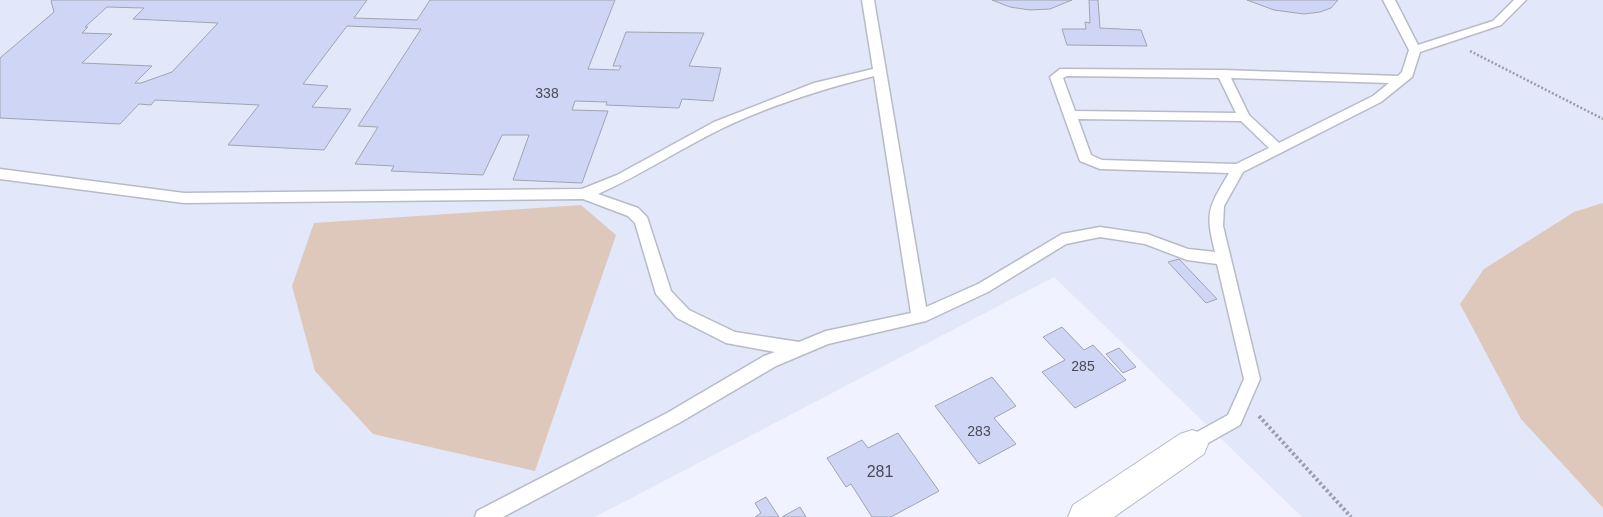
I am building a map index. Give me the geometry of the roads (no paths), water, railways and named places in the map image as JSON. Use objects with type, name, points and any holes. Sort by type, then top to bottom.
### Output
[{"type":"street","points":[[1085,517],[1192,444]]},
{"type":"lane","points":[[868,0],[920,317]]},
{"type":"lane","points":[[1389,0],[1415,50],[1408,74],[1377,99],[1238,169],[1100,164],[1085,158],[1056,77],[1064,72],[1223,74],[1400,80]]},
{"type":"lane","points":[[1415,50],[1497,23],[1520,0]]},
{"type":"lane","points":[[584,194],[622,178],[719,125],[818,86],[880,71]]},
{"type":"lane","points":[[1223,74],[1244,117],[1278,149]]},
{"type":"lane","points":[[1069,116],[1244,117]]},
{"type":"lane","points":[[1192,444],[1234,420],[1252,379],[1216,226],[1217,206],[1238,169]]},
{"type":"lane","points":[[0,174],[184,198],[584,194],[633,212],[642,221],[664,294],[683,314],[732,338],[800,349]]},
{"type":"lane","points":[[484,517],[673,418],[770,361],[826,338],[920,317],[982,288],[1062,238],[1100,232],[1147,239],[1187,254],[1223,259]]}]
